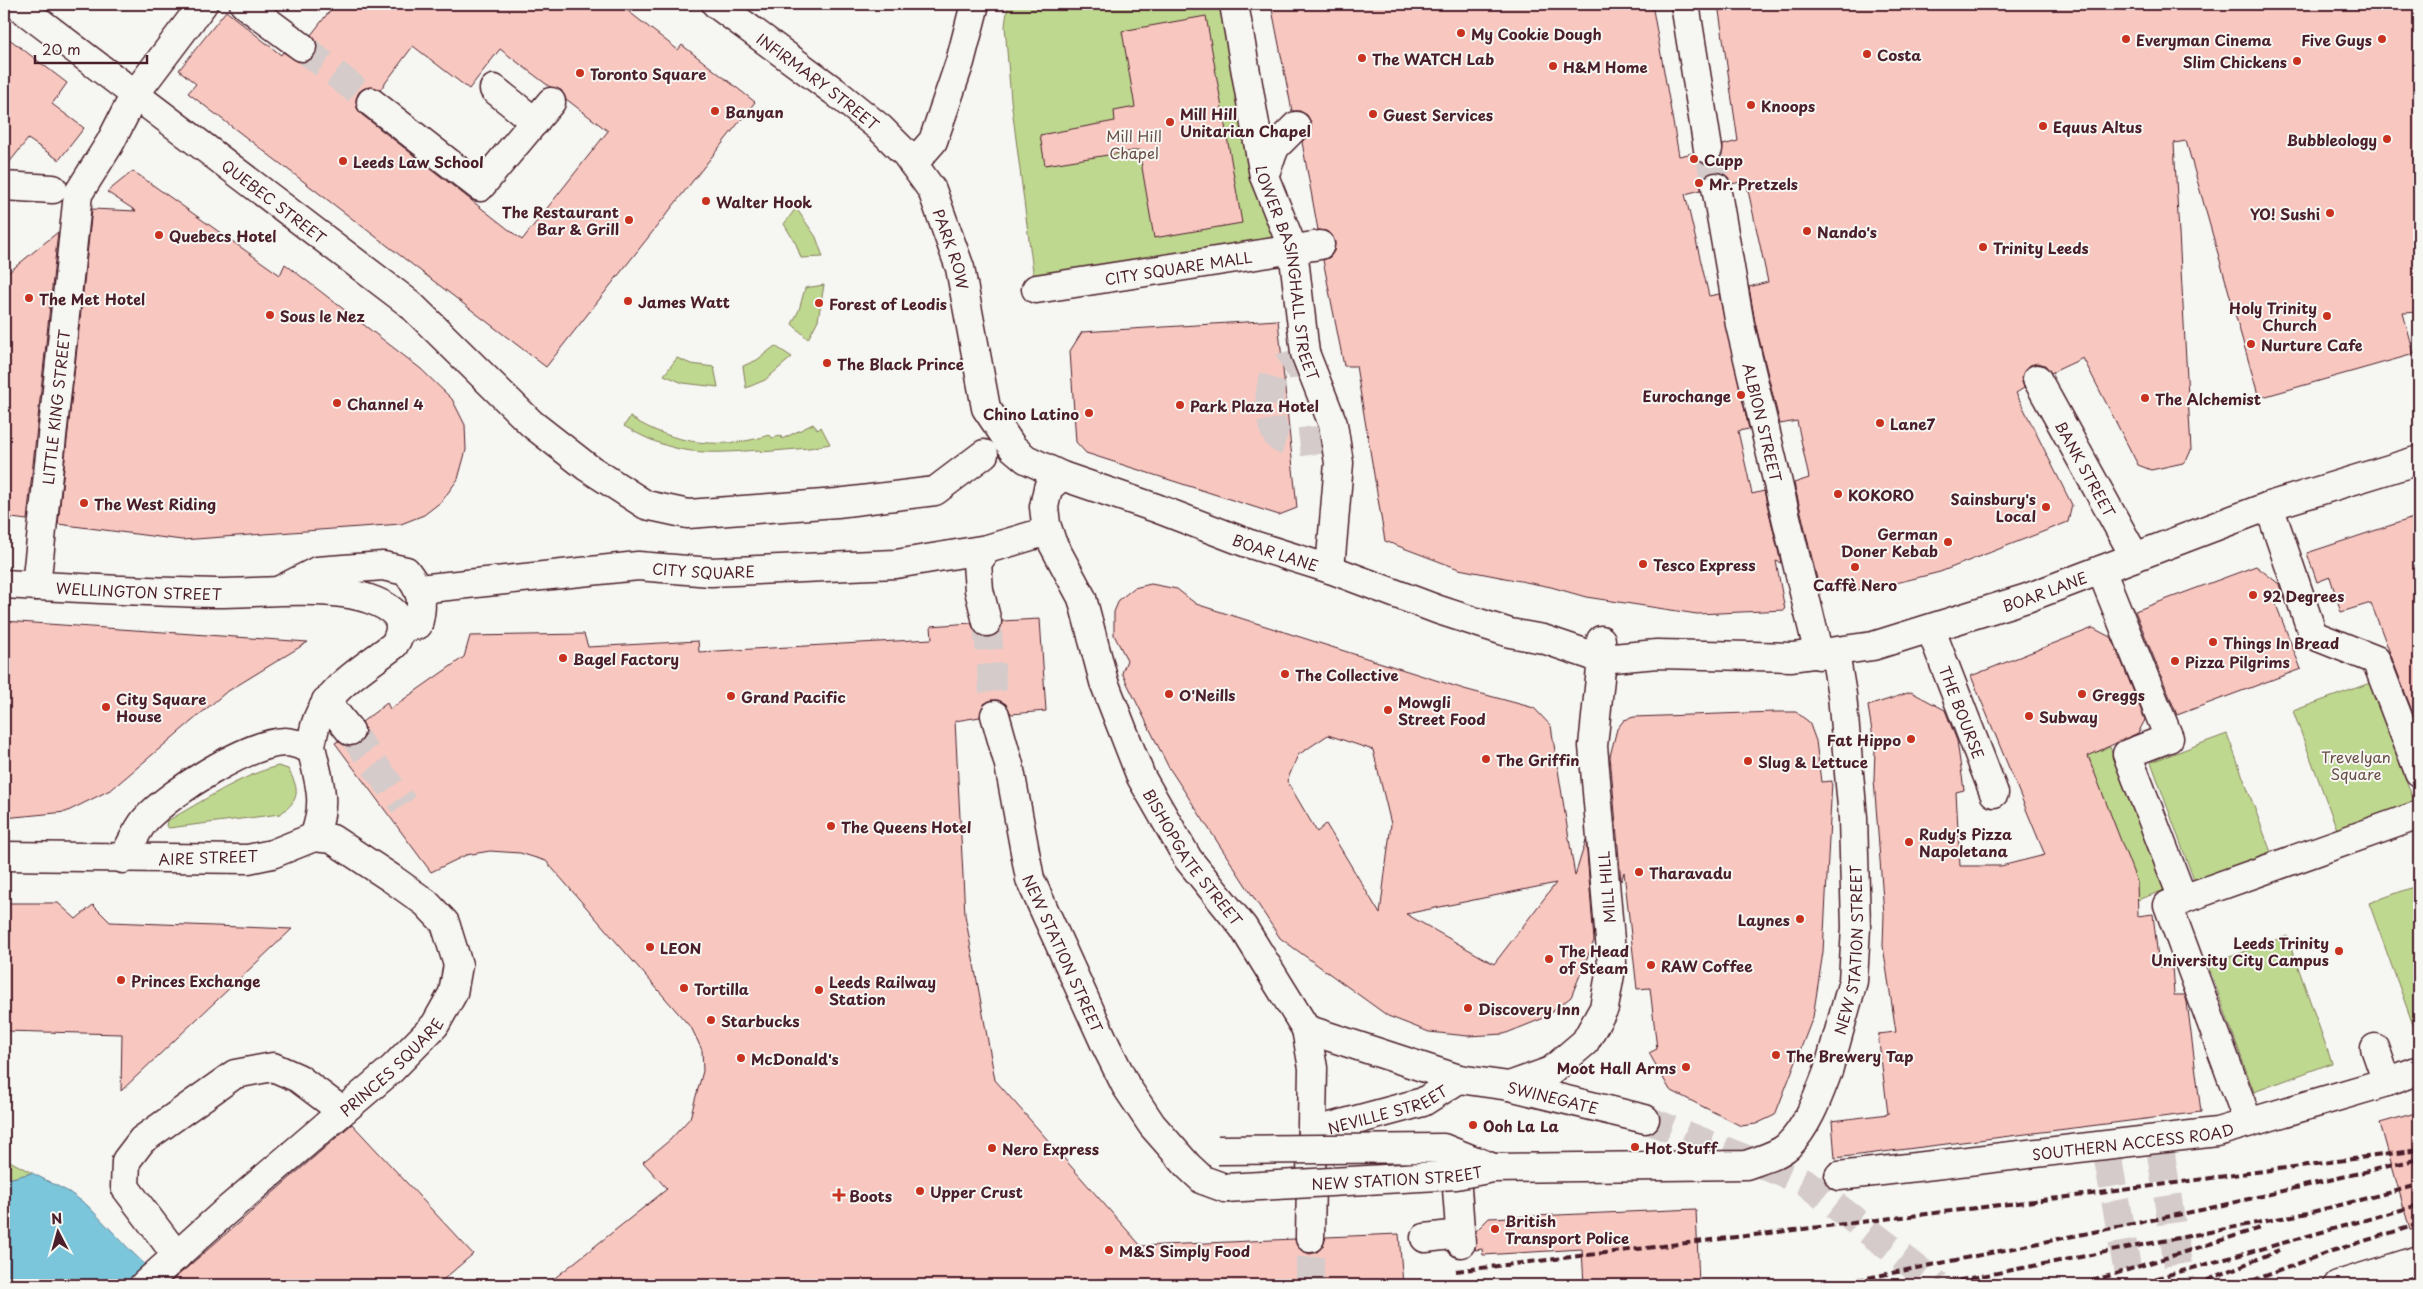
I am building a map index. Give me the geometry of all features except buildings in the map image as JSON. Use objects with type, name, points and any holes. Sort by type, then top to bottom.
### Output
[{"type":"street","name":"QUEBEC STREET","points":[[16,4],[410,304],[520,414],[564,451],[646,505],[688,514],[837,503],[935,491],[984,454]]},
{"type":"street","name":"LITTLE KING STREET","points":[[36,586],[78,194],[110,143],[135,94],[203,4]]},
{"type":"street","points":[[244,4],[302,47]]},
{"type":"street","name":"INFIRMARY STREET","points":[[716,4],[834,91],[880,128],[913,164]]},
{"type":"street","points":[[913,164],[933,141],[960,62],[975,4]]},
{"type":"street","name":"LOWER BASINGHALL STREET","points":[[1234,4],[1264,176],[1293,249],[1305,353],[1333,424],[1339,463],[1330,569]]},
{"type":"street","points":[[1685,4],[1708,149]]},
{"type":"street","points":[[371,102],[480,187],[543,112],[494,89]]},
{"type":"street","points":[[1264,176],[1275,147],[1296,126]]},
{"type":"street","name":"PARK ROW","points":[[913,164],[932,190],[954,249],[986,408],[1013,448],[1026,459],[1062,476]]},
{"type":"street","points":[[4,186],[53,189]]},
{"type":"street","name":"ALBION STREET","points":[[1716,187],[1740,325],[1827,654]]},
{"type":"street","name":"CITY SQUARE MALL","points":[[1036,289],[1320,245]]},
{"type":"street","name":"BANK STREET","points":[[2037,379],[2135,557]]},
{"type":"street","name":"BOAR LANE","points":[[1062,476],[1156,508],[1247,543],[1330,569],[1510,633],[1601,649],[1657,654],[1773,657],[1827,654],[1873,646],[1931,630],[2027,598],[2269,506],[2419,460]]},
{"type":"street","points":[[987,622],[979,590],[977,564],[987,549],[1047,528],[1044,506],[1046,493],[1048,488],[1062,476]]},
{"type":"street","points":[[2269,506],[2313,635],[2376,660],[2419,772]]},
{"type":"street","name":"BISHOPGATE STREET","points":[[1047,528],[1082,598],[1104,682],[1141,777],[1188,858],[1243,927],[1306,1030]]},
{"type":"street","name":"CITY SQUARE","points":[[419,589],[638,566],[711,572],[896,564],[987,549]]},
{"type":"street","name":"WELLINGTON STREET","points":[[274,592],[317,571],[383,566],[406,571],[419,589]]},
{"type":"street","points":[[2101,570],[2169,738],[2127,754],[2183,899]]},
{"type":"street","name":"WELLINGTON STREET","points":[[4,584],[216,593],[339,592],[368,598],[394,617]]},
{"type":"street","points":[[394,617],[418,625],[422,607],[419,589]]},
{"type":"street","points":[[314,837],[321,818],[322,798],[319,775],[311,748],[315,724],[326,701],[335,690],[394,645],[400,636],[394,617]]},
{"type":"street","name":"THE BOURSE","points":[[1931,630],[1994,793]]},
{"type":"street","name":"MILL HILL","points":[[1509,1086],[1551,1071],[1572,1054],[1585,1042],[1604,1008],[1612,963],[1593,746],[1601,649]]},
{"type":"street","name":"NEW STATION STREET","points":[[995,715],[1009,765],[1030,879],[1126,1086],[1152,1125],[1203,1180],[1225,1188],[1456,1175],[1493,1168],[1746,1165],[1776,1154],[1788,1146],[1810,1115],[1828,1071],[1853,981],[1856,927],[1853,818],[1842,695],[1827,654]]},
{"type":"street","points":[[326,701],[350,731]]},
{"type":"street","points":[[123,859],[146,820],[178,792],[226,762],[271,744],[287,742],[311,748]]},
{"type":"street","points":[[2248,1122],[2168,905],[2311,859],[2419,815]]},
{"type":"street","name":"AIRE STREET","points":[[4,856],[123,859],[248,859],[272,854],[314,837]]},
{"type":"street","name":"PRINCES SQUARE","points":[[144,1285],[392,1069],[435,1025],[453,993],[458,965],[445,923],[426,903],[332,839],[314,837]]},
{"type":"street","points":[[1306,1030],[1459,1079]]},
{"type":"street","name":"NEVILLE STREET","points":[[1306,1030],[1313,1068],[1310,1238]]},
{"type":"street","points":[[2375,1048],[2387,1082]]},
{"type":"street","points":[[177,1256],[125,1187],[126,1161],[142,1140],[235,1074],[273,1067],[298,1078],[342,1111]]},
{"type":"street","name":"SOUTHERN ACCESS ROAD","points":[[1839,1176],[2105,1143],[2217,1132],[2387,1082],[2419,1070]]},
{"type":"street","name":"NEVILLE STREET","points":[[1312,1132],[1423,1102],[1459,1079]]},
{"type":"street","name":"SWINEGATE","points":[[1459,1079],[1509,1086],[1646,1119]]},
{"type":"street","name":"NEW STATION STREET","points":[[1188,1166],[1218,1150],[1443,1148],[1493,1168]]},
{"type":"street","points":[[1425,1238],[1461,1239],[1456,1175]]},
{"type":"street","points":[[2338,1285],[2419,1260]]},
{"type":"green space","name":"Mill Hill Chapel","points":[[1008,4],[1232,4],[1284,243],[1034,279],[1011,100],[1005,26]]},
{"type":"green space","points":[[796,208],[816,237],[823,257],[801,258],[796,244],[784,224]]},
{"type":"green space","points":[[824,285],[818,320],[808,339],[792,324],[799,310],[805,288]]},
{"type":"green space","points":[[775,346],[792,357],[765,380],[746,388],[743,366],[757,360]]},
{"type":"green space","points":[[677,358],[691,364],[714,367],[718,387],[683,383],[664,375]]},
{"type":"green space","points":[[630,417],[664,434],[681,439],[716,443],[752,440],[770,435],[772,438],[781,436],[782,439],[813,424],[818,430],[821,427],[830,444],[809,448],[761,452],[760,450],[690,451],[659,443],[624,426]]},
{"type":"green space","name":"Trevelyan Square","points":[[2370,683],[2415,804],[2338,832],[2293,711]]},
{"type":"green space","points":[[2227,734],[2272,855],[2195,883],[2151,762]]},
{"type":"green space","points":[[2110,747],[2165,890],[2137,900],[2088,755]]},
{"type":"green space","points":[[278,766],[288,769],[296,789],[296,794],[291,804],[280,814],[169,828],[166,826],[167,821],[221,790],[263,770]]},
{"type":"green space","points":[[2419,885],[2419,1032],[2416,1033],[2369,903]]},
{"type":"green space","points":[[2287,936],[2332,1063],[2254,1092],[2208,965]]},
{"type":"green space","points":[[4,1158],[32,1173],[4,1180]]},
{"type":"water","points":[[32,1173],[69,1192],[87,1205],[167,1285],[4,1285],[4,1180]]},
{"type":"tunnel","points":[[302,47],[371,102]]},
{"type":"tunnel","points":[[1708,149],[1716,187]]},
{"type":"tunnel","points":[[1310,364],[1286,366],[1277,372],[1270,390],[1269,401],[1272,423],[1275,432],[1283,441],[1294,443],[1321,440],[1336,443]]},
{"type":"tunnel","points":[[987,622],[995,715]]},
{"type":"tunnel","points":[[350,731],[404,805]]},
{"type":"tunnel","points":[[1645,1119],[1805,1182],[1938,1285]]},
{"type":"tunnel","points":[[2161,1154],[2181,1285]]},
{"type":"tunnel","points":[[2108,1159],[2130,1285]]},
{"type":"tunnel","points":[[1310,1238],[1310,1285]]},
{"type":"railway","points":[[1456,1271],[2100,1193],[2419,1150]]},
{"type":"railway","points":[[1833,1285],[2206,1209],[2419,1159]]},
{"type":"railway","points":[[1935,1285],[2308,1213],[2419,1185]]},
{"type":"railway","points":[[2132,1285],[2419,1205]]},
{"type":"railway","points":[[2241,1285],[2329,1252],[2419,1224]]},
{"type":"railway","points":[[2080,1285],[2260,1228]]},
{"type":"railway","points":[[2196,1285],[2279,1250]]},
{"type":"place","name":"My Cookie Dough","points":[[1461,33]]},
{"type":"place","name":"Everyman Cinema","points":[[2126,39]]},
{"type":"place","name":"Five Guys","points":[[2382,39]]},
{"type":"place","name":"Costa","points":[[1867,54]]},
{"type":"place","name":"The WATCH Lab","points":[[1362,58]]},
{"type":"place","name":"Slim Chickens","points":[[2297,61]]},
{"type":"place","name":"H&M Home","points":[[1553,66]]},
{"type":"place","name":"Toronto Square","points":[[580,73]]},
{"type":"place","name":"Knoops","points":[[1751,105]]},
{"type":"place","name":"Banyan","points":[[715,111]]},
{"type":"place","name":"Guest Services","points":[[1373,114]]},
{"type":"place","name":"Mill Hill Unitarian Chapel","points":[[1170,122]]},
{"type":"place","name":"Equus Altus","points":[[2043,126]]},
{"type":"place","name":"Bubbleology","points":[[2387,139]]},
{"type":"place","name":"Cupp","points":[[1694,159]]},
{"type":"place","name":"Leeds Law School","points":[[343,161]]},
{"type":"place","name":"Mr. Pretzels","points":[[1699,183]]},
{"type":"place","name":"Walter Hook","points":[[706,201]]},
{"type":"place","name":"YO! Sushi","points":[[2330,213]]},
{"type":"place","name":"The Restaurant Bar & Grill","points":[[629,220]]},
{"type":"place","name":"Nando's","points":[[1807,231]]},
{"type":"place","name":"Quebecs Hotel","points":[[159,235]]},
{"type":"place","name":"Trinity Leeds","points":[[1983,247]]},
{"type":"place","name":"The Met Hotel","points":[[29,298]]},
{"type":"place","name":"James Watt","points":[[628,301]]},
{"type":"place","name":"Forest of Leodis","points":[[819,303]]},
{"type":"place","name":"Sous le Nez","points":[[270,315]]},
{"type":"place","name":"Holy Trinity Church","points":[[2327,316]]},
{"type":"place","name":"Nurture Cafe","points":[[2251,344]]},
{"type":"place","name":"The Black Prince","points":[[827,363]]},
{"type":"place","name":"Eurochange","points":[[1741,395]]},
{"type":"place","name":"The Alchemist","points":[[2145,398]]},
{"type":"place","name":"Channel 4","points":[[337,403]]},
{"type":"place","name":"Park Plaza Hotel","points":[[1180,405]]},
{"type":"place","name":"Chino Latino","points":[[1089,413]]},
{"type":"place","name":"Lane7","points":[[1880,423]]},
{"type":"place","name":"KOKORO","points":[[1838,494]]},
{"type":"place","name":"The West Riding","points":[[84,503]]},
{"type":"place","name":"Sainsbury's Local","points":[[2046,507]]},
{"type":"place","name":"German Doner Kebab","points":[[1948,542]]},
{"type":"place","name":"Tesco Express","points":[[1643,564]]},
{"type":"place","name":"Caffè Nero","points":[[1855,567]]},
{"type":"place","name":"92 Degrees","points":[[2253,595]]},
{"type":"place","name":"Things In Bread","points":[[2213,642]]},
{"type":"place","name":"Bagel Factory","points":[[563,658]]},
{"type":"place","name":"Pizza Pilgrims","points":[[2175,661]]},
{"type":"place","name":"The Collective","points":[[1285,674]]},
{"type":"place","name":"O'Neills","points":[[1169,694]]},
{"type":"place","name":"Greggs","points":[[2082,694]]},
{"type":"place","name":"Grand Pacific","points":[[731,696]]},
{"type":"place","name":"City Square House","points":[[106,707]]},
{"type":"place","name":"Mowgli Street Food","points":[[1388,710]]},
{"type":"place","name":"Subway","points":[[2029,716]]},
{"type":"place","name":"Fat Hippo","points":[[1911,739]]},
{"type":"place","name":"The Griffin","points":[[1486,759]]},
{"type":"place","name":"Slug & Lettuce","points":[[1748,761]]},
{"type":"place","name":"The Queens Hotel","points":[[831,826]]},
{"type":"place","name":"Rudy's Pizza Napoletana","points":[[1909,842]]},
{"type":"place","name":"Tharavadu","points":[[1639,872]]},
{"type":"place","name":"Laynes","points":[[1800,919]]},
{"type":"place","name":"LEON","points":[[650,947]]},
{"type":"place","name":"Leeds Trinity University City Campus","points":[[2339,951]]},
{"type":"place","name":"The Head of Steam","points":[[1549,959]]},
{"type":"place","name":"RAW Coffee","points":[[1651,965]]},
{"type":"place","name":"Princes Exchange","points":[[121,980]]},
{"type":"place","name":"Tortilla","points":[[684,988]]},
{"type":"place","name":"Leeds Railway Station","points":[[819,990]]},
{"type":"place","name":"Discovery Inn","points":[[1468,1008]]},
{"type":"place","name":"Starbucks","points":[[711,1020]]},
{"type":"place","name":"The Brewery Tap","points":[[1776,1055]]},
{"type":"place","name":"McDonald's","points":[[741,1058]]},
{"type":"place","name":"Moot Hall Arms","points":[[1686,1067]]},
{"type":"place","name":"Ooh La La","points":[[1473,1125]]},
{"type":"place","name":"Hot Stuff","points":[[1635,1147]]},
{"type":"place","name":"Nero Express","points":[[992,1148]]},
{"type":"place","name":"Upper Crust","points":[[920,1191]]},
{"type":"place","name":"Boots","points":[[839,1195]]},
{"type":"place","name":"British Transport Police","points":[[1495,1229]]},
{"type":"place","name":"M&S Simply Food","points":[[1109,1250]]}]
